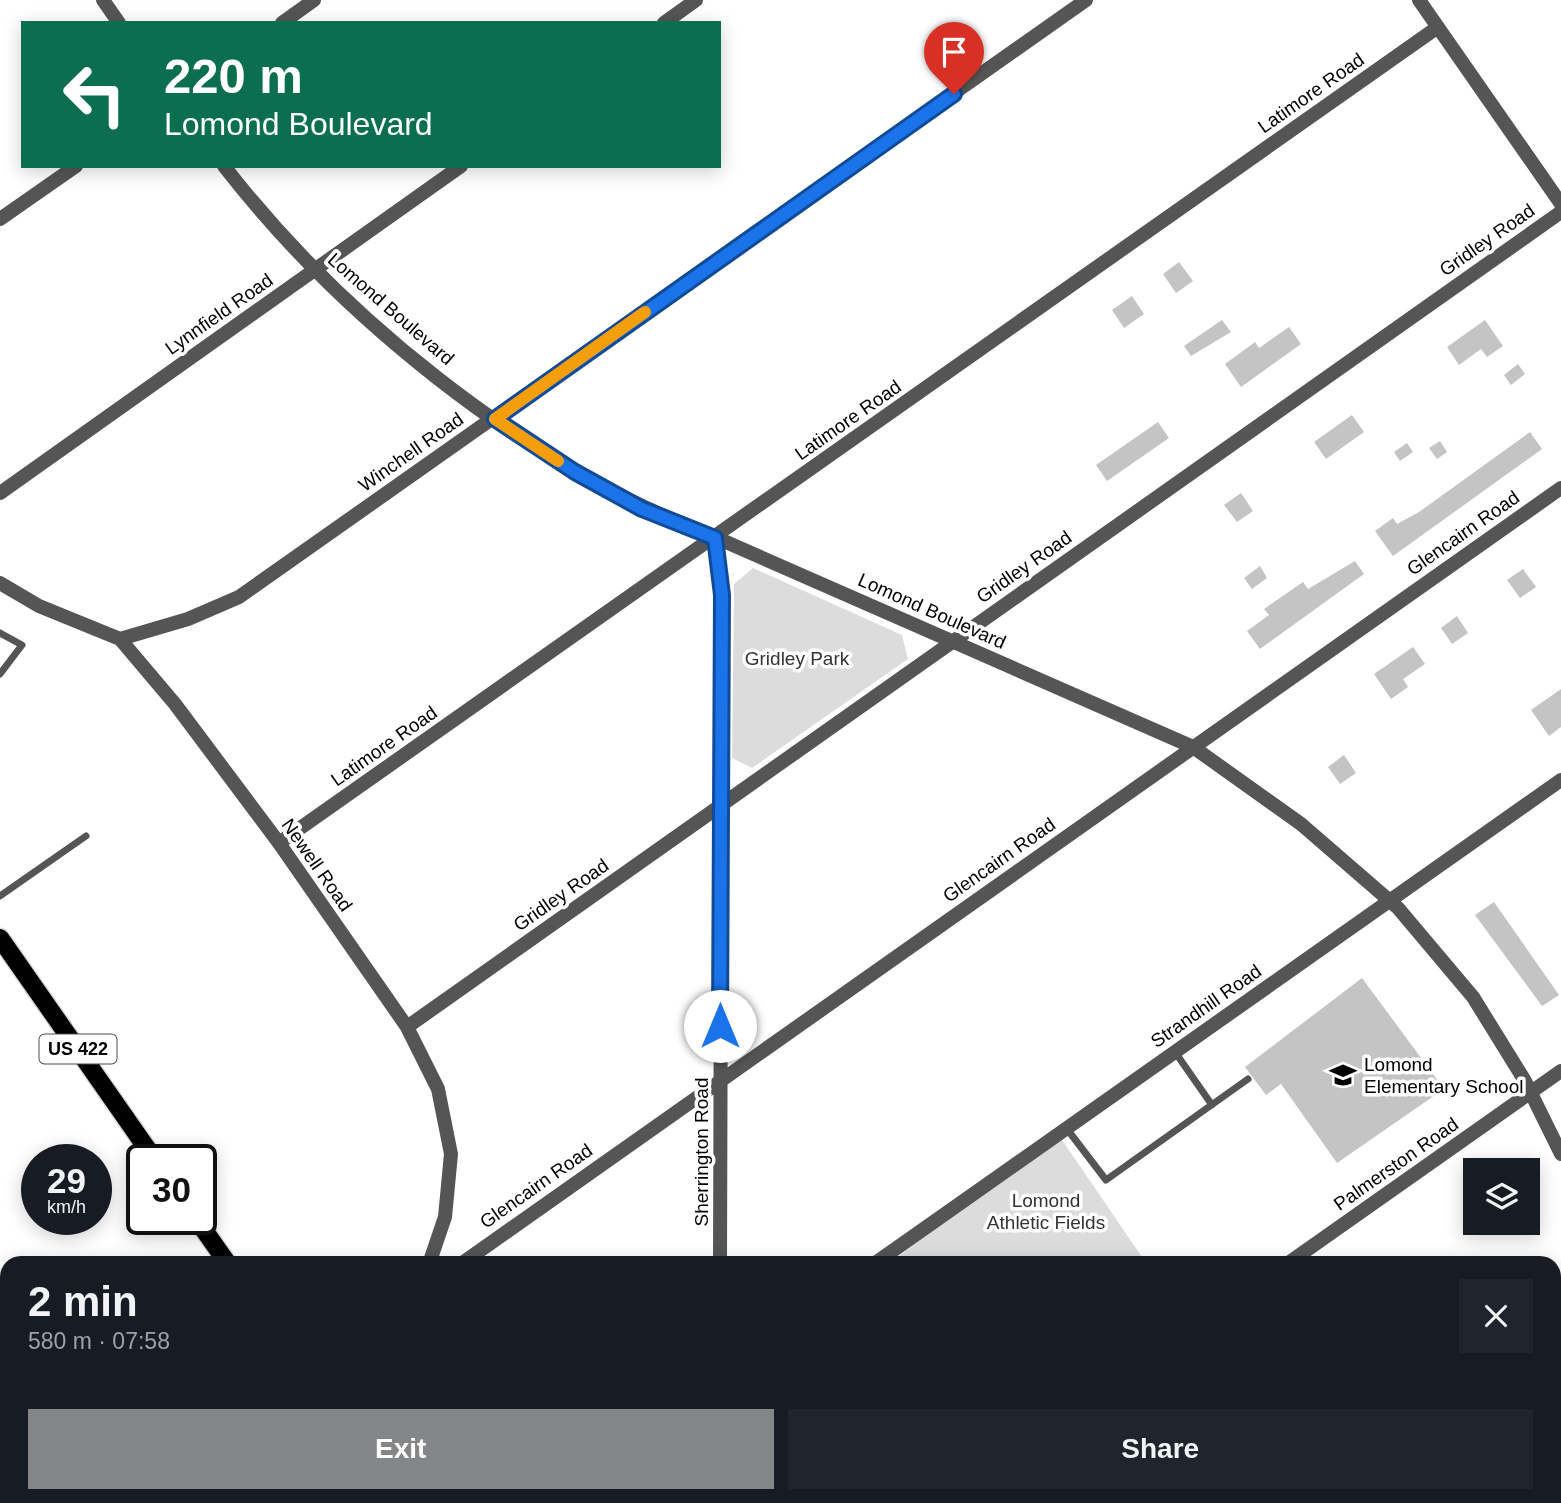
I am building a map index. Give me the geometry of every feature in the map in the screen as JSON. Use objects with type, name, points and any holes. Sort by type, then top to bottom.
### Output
[{"type":"main road","name":"US 422","points":[[0,938],[144,1144]]},
{"type":"main road","points":[[208,1235],[222,1256]]},
{"type":"street","points":[[103,0],[118,21]]},
{"type":"street","points":[[285,21],[314,0]]},
{"type":"street","points":[[667,21],[696,0]]},
{"type":"street","name":"Winchell Road","points":[[120,639],[188,619],[239,597],[1086,0]]},
{"type":"street","points":[[1419,0],[1561,204]]},
{"type":"street","name":"Latimore Road","points":[[279,843],[1438,27]]},
{"type":"street","points":[[0,219],[73,168]]},
{"type":"street","name":"Lomond Boulevard","points":[[226,168],[248,198],[315,269],[412,358],[495,419],[575,472],[642,509],[715,538],[1193,747],[1301,824],[1389,901],[1473,997],[1531,1095],[1561,1154]]},
{"type":"street","name":"Lynnfield Road","points":[[0,493],[458,168]]},
{"type":"street","name":"Gridley Road","points":[[407,1027],[1561,212]]},
{"type":"street","name":"Glencairn Road","points":[[472,1256],[1561,488]]},
{"type":"street","name":"Sherrington Road","points":[[715,538],[722,595],[720,1256]]},
{"type":"street","name":"Newell Road","points":[[0,583],[39,606],[120,639],[175,704],[279,843],[407,1027],[438,1089],[451,1154],[445,1217],[432,1256]]},
{"type":"street","name":"Strandhill Road","points":[[885,1256],[1561,780]]},
{"type":"street","name":"Palmerston Road","points":[[1299,1256],[1531,1095],[1561,1071]]},
{"type":"lane","points":[[0,633],[22,645],[0,674]]},
{"type":"lane","points":[[0,896],[86,836]]},
{"type":"lane","points":[[1175,1052],[1212,1105]]},
{"type":"lane","points":[[1066,1128],[1106,1180],[1248,1079]]},
{"type":"green space","name":"Gridley Park","points":[[753,568],[902,635],[908,659],[752,768],[732,758],[734,584]]},
{"type":"green space","name":"Lomond Athletic Fields","points":[[1058,1134],[1141,1256],[899,1256]]},
{"type":"building","points":[[1179,262],[1193,281],[1176,293],[1163,274]]},
{"type":"building","points":[[1132,296],[1144,314],[1124,328],[1112,310]]},
{"type":"building","points":[[1222,320],[1231,332],[1191,356],[1184,346]]},
{"type":"building","points":[[1485,320],[1503,346],[1487,357],[1481,349],[1459,365],[1447,347]]},
{"type":"building","points":[[1289,327],[1301,344],[1241,387],[1225,364],[1255,342],[1259,348]]},
{"type":"building","points":[[1518,364],[1525,374],[1511,385],[1504,375]]},
{"type":"building","points":[[1352,415],[1364,432],[1326,459],[1314,442]]},
{"type":"building","points":[[1158,422],[1169,438],[1107,481],[1096,465]]},
{"type":"building","points":[[1530,432],[1542,449],[1393,556],[1375,531],[1393,518],[1397,524],[1419,512]]},
{"type":"building","points":[[1440,441],[1447,452],[1437,459],[1429,448]]},
{"type":"building","points":[[1407,443],[1413,452],[1400,461],[1394,452]]},
{"type":"building","points":[[1241,493],[1253,511],[1237,522],[1224,505]]},
{"type":"building","points":[[1355,561],[1364,574],[1260,649],[1247,631],[1269,615],[1264,609],[1303,582],[1308,589]]},
{"type":"building","points":[[1260,566],[1267,578],[1252,589],[1244,578]]},
{"type":"building","points":[[1523,569],[1536,587],[1520,598],[1507,580]]},
{"type":"building","points":[[1457,616],[1468,633],[1452,644],[1441,628]]},
{"type":"building","points":[[1413,647],[1425,664],[1403,679],[1408,687],[1391,699],[1374,674]]},
{"type":"building","points":[[1561,689],[1561,727],[1549,736],[1531,710]]},
{"type":"building","points":[[1344,755],[1356,773],[1340,784],[1328,767]]},
{"type":"building","points":[[1494,902],[1559,995],[1542,1006],[1475,915]]},
{"type":"building","name":"Lomond Elementary School","points":[[1362,978],[1444,1089],[1337,1163],[1281,1084],[1266,1095],[1245,1067]]},
{"type":"slow traffic","points":[[558,461],[495,419],[645,312]]},
{"type":"place","name":"Lomond Elementary School","points":[[1343,1075]]},
{"type":"route","points":[[720,1026],[722,595],[715,538],[642,509],[575,472],[495,419],[954,94]]}]
